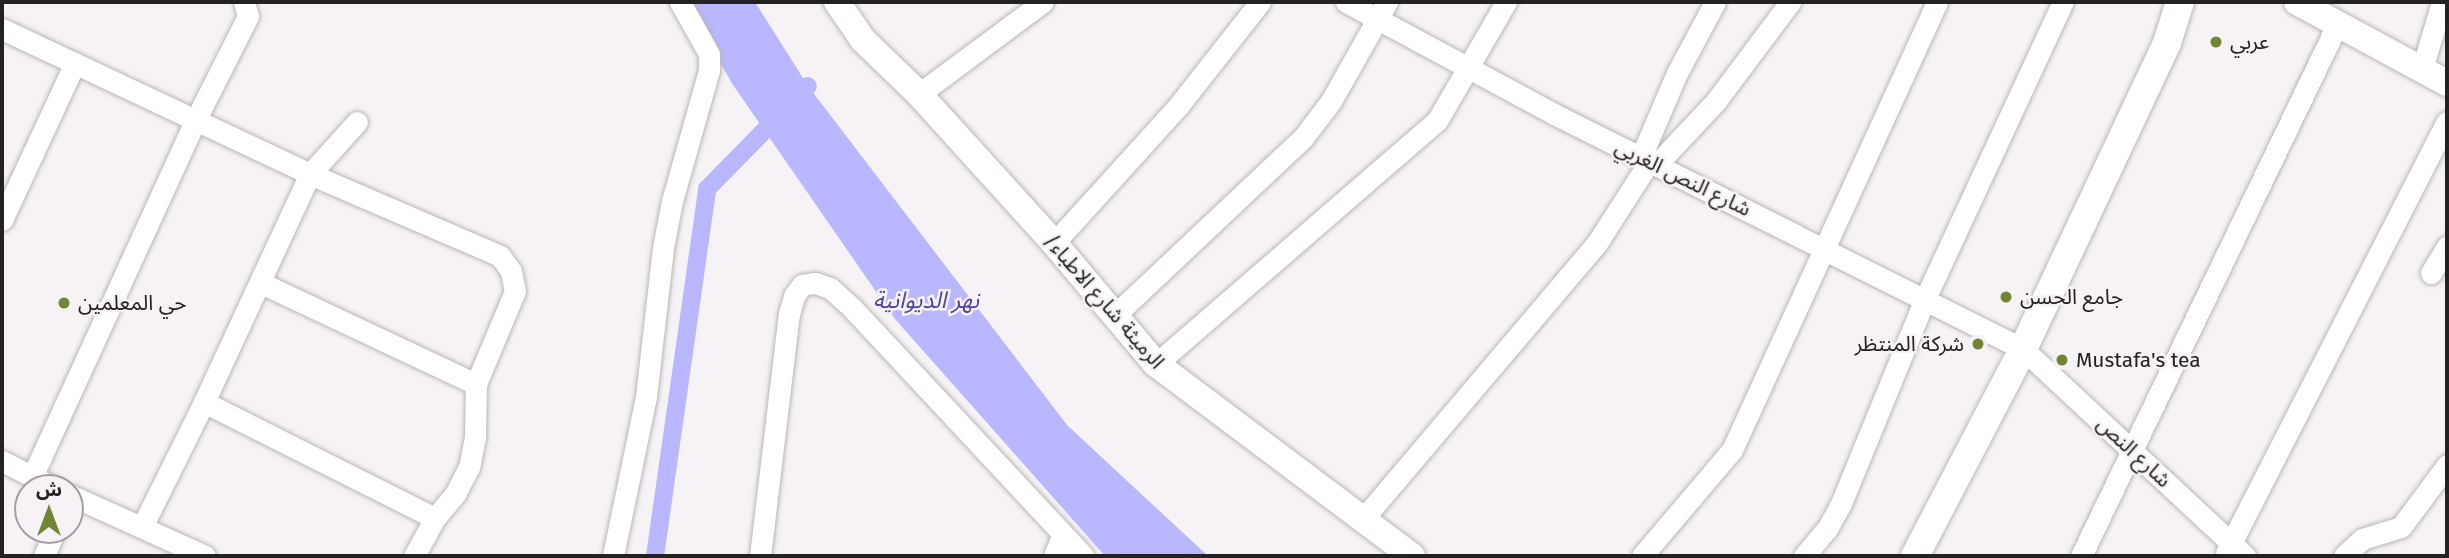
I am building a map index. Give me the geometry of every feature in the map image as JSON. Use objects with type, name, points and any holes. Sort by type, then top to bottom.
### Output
[{"type":"main road","points":[[1915,556],[2023,349],[2167,43],[2180,2]]},
{"type":"main road","points":[[2167,43],[2200,2]]},
{"type":"street","points":[[33,474],[195,121],[248,16],[244,2]]},
{"type":"street","points":[[613,556],[646,397],[663,248],[672,201],[709,70],[709,54],[680,2]]},
{"type":"street","name":"/الرميثة شارع الاطباء","points":[[837,2],[863,40],[919,94],[1054,243],[1156,364],[1412,556]]},
{"type":"street","points":[[919,94],[1043,2]]},
{"type":"street","points":[[1054,243],[1179,105],[1260,2]]},
{"type":"street","name":"شارع النص الغربي","points":[[1346,2],[1383,11],[1470,69],[2023,349]]},
{"type":"street","points":[[1156,364],[1437,121],[1470,69],[1506,2]]},
{"type":"street","points":[[1363,519],[1597,243],[1648,161],[1677,73],[1715,2]]},
{"type":"street","points":[[1648,161],[1716,101],[1790,2]]},
{"type":"street","points":[[1642,556],[1732,450],[1937,2]]},
{"type":"street","points":[[1804,556],[1828,529],[1840,506],[1924,301],[2063,2]]},
{"type":"street","points":[[2299,2],[2447,83]]},
{"type":"street","points":[[2421,69],[2442,2]]},
{"type":"street","points":[[1116,314],[1303,138],[1331,101],[1383,11]]},
{"type":"street","points":[[2081,556],[2338,23]]},
{"type":"street","points":[[2,29],[310,174],[500,256],[511,271],[515,291],[476,384],[475,437],[469,467],[456,493],[435,518],[414,556]]},
{"type":"street","points":[[2,220],[75,63]]},
{"type":"street","points":[[142,527],[261,283],[310,174],[357,122]]},
{"type":"street","points":[[2233,552],[2447,122]]},
{"type":"street","points":[[2431,273],[2447,246]]},
{"type":"street","points":[[760,556],[789,314],[794,296],[802,285],[815,282],[830,288],[853,309],[1083,556]]},
{"type":"street","points":[[261,283],[476,384]]},
{"type":"street","name":"شارع النص","points":[[2023,349],[2132,451],[2233,552]]},
{"type":"street","points":[[204,401],[435,518]]},
{"type":"street","points":[[2,461],[26,474]]},
{"type":"street","points":[[2344,556],[2362,539],[2401,527],[2447,465]]},
{"type":"street","points":[[84,501],[205,556]]},
{"type":"street","points":[[1054,556],[1062,536]]},
{"type":"water","name":"نهر الديوانية","points":[[685,2],[755,2],[808,86],[1067,425],[1208,556],[1105,556],[895,319],[733,85]]},
{"type":"waterway","points":[[655,556],[707,189],[808,86]]},
{"type":"place","name":"عربي","points":[[2216,42]]},
{"type":"place","name":"جامع الحسن","points":[[2006,297]]},
{"type":"place","name":"حي المعلمين","points":[[64,303]]},
{"type":"place","name":"شركة المنتظر","points":[[1978,344]]},
{"type":"place","name":"Mustafa's tea","points":[[2062,360]]}]
